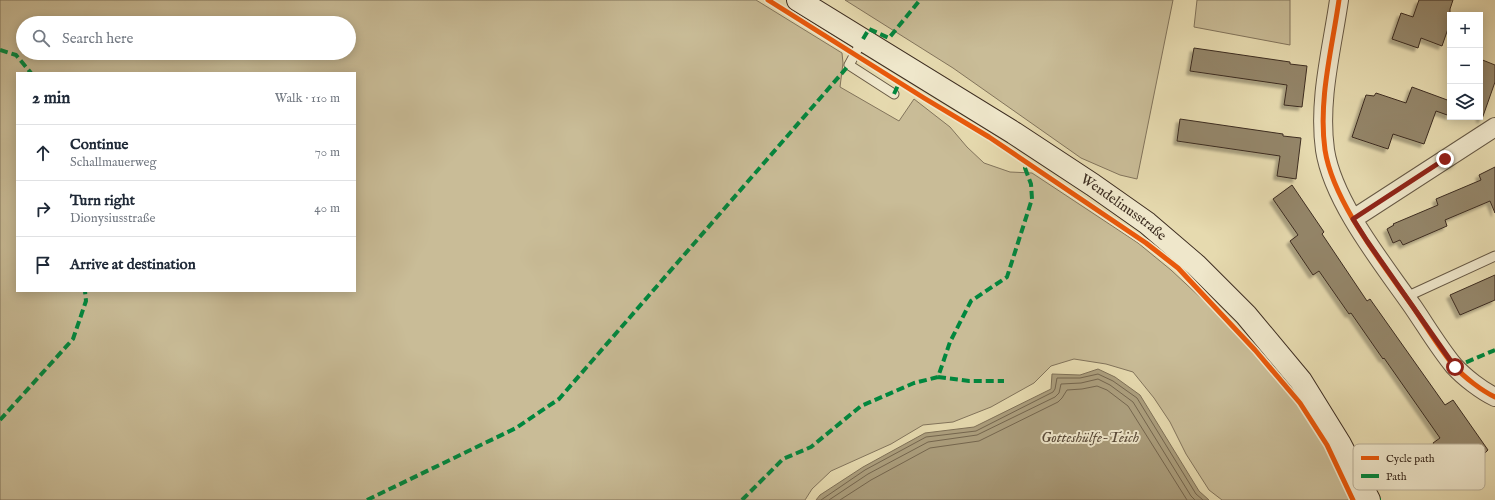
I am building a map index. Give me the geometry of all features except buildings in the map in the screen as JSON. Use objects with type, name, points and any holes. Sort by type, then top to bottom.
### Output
[{"type":"main road","name":"Wendelinusstraße","points":[[798,0],[1014,133],[1093,185],[1146,223],[1196,265],[1246,316],[1301,381],[1340,444],[1353,469]]},
{"type":"main road","name":"Wendelinusstraße","points":[[1364,490],[1369,500]]},
{"type":"street","points":[[1340,0],[1326,75],[1323,128],[1326,151],[1334,183],[1353,219],[1455,367],[1485,392],[1495,397]]},
{"type":"street","points":[[1353,219],[1495,127]]},
{"type":"lane","points":[[863,39],[849,65],[894,94]]},
{"type":"lane","points":[[1406,297],[1495,256]]},
{"type":"shaded area","points":[[0,0],[756,0],[842,53],[843,63],[840,87],[899,121],[914,99],[950,127],[967,147],[984,163],[1010,172],[1032,173],[1138,243],[1171,270],[1215,311],[1253,350],[1297,403],[1326,446],[1351,500],[1222,500],[1209,490],[1186,454],[1170,422],[1154,398],[1133,372],[1106,364],[1074,359],[1051,366],[1034,383],[991,407],[953,422],[923,425],[891,444],[831,471],[812,489],[805,500],[0,500]]},
{"type":"shaded area","points":[[845,0],[1173,0],[1137,179],[1120,175],[1081,158],[953,68]]},
{"type":"shaded area","points":[[1197,0],[1290,0],[1290,45],[1194,27]]},
{"type":"water","name":"Gotteshülfe-Teich","points":[[1098,369],[1115,377],[1140,395],[1199,491],[1209,500],[816,500],[820,495],[863,467],[925,433],[974,427],[1051,389],[1052,374],[1080,375]]},
{"type":"marked path","points":[[863,39],[869,29],[889,38],[920,0]]},
{"type":"marked path","points":[[0,50],[16,55]]},
{"type":"marked path","points":[[20,60],[30,72]]},
{"type":"marked path","points":[[367,500],[516,428],[559,399],[849,65]]},
{"type":"marked path","points":[[894,94],[899,83]]},
{"type":"marked path","points":[[742,500],[783,459],[811,447],[861,406],[914,383],[938,377],[950,342],[971,301],[1007,277],[1032,199],[1031,184],[1025,168],[1029,163]]},
{"type":"marked path","points":[[0,420],[73,339],[86,301],[85,292]]},
{"type":"marked path","points":[[1455,367],[1495,350]]},
{"type":"marked path","points":[[938,377],[969,381],[1004,381]]},
{"type":"cycle path","points":[[768,0],[989,137],[1146,243],[1178,268],[1255,350],[1300,403],[1327,445],[1353,500]]},
{"type":"cycle path","points":[[1339,0],[1327,75],[1323,112],[1325,150],[1330,170],[1348,211],[1361,232],[1448,359],[1468,379],[1495,397]]},
{"type":"route","points":[[1445,159],[1353,219],[1455,367]]}]
